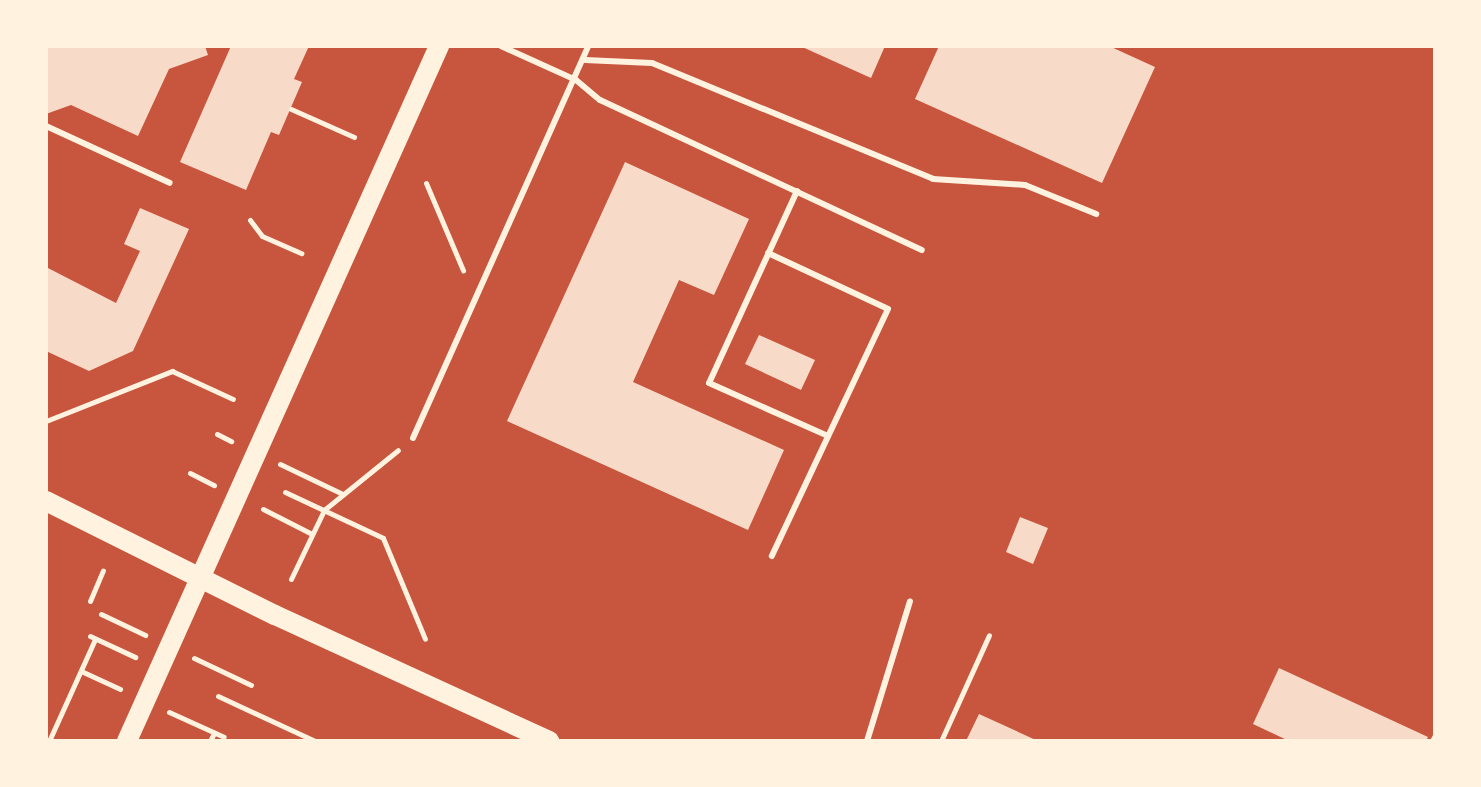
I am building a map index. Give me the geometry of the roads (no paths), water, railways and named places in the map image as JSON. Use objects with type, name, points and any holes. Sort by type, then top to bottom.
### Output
[{"type":"main road","points":[[127,741],[439,46]]},
{"type":"main road","points":[[46,501],[200,578],[549,741]]},
{"type":"lane","points":[[501,46],[576,80],[600,100],[922,250]]},
{"type":"lane","points":[[413,438],[585,60],[588,46]]},
{"type":"lane","points":[[585,60],[652,63],[933,179],[1025,185],[1096,214]]},
{"type":"lane","points":[[46,126],[170,183]]},
{"type":"lane","points":[[797,191],[709,383],[828,436]]},
{"type":"lane","points":[[768,253],[888,309],[772,556]]},
{"type":"lane","points":[[867,741],[910,601]]}]
